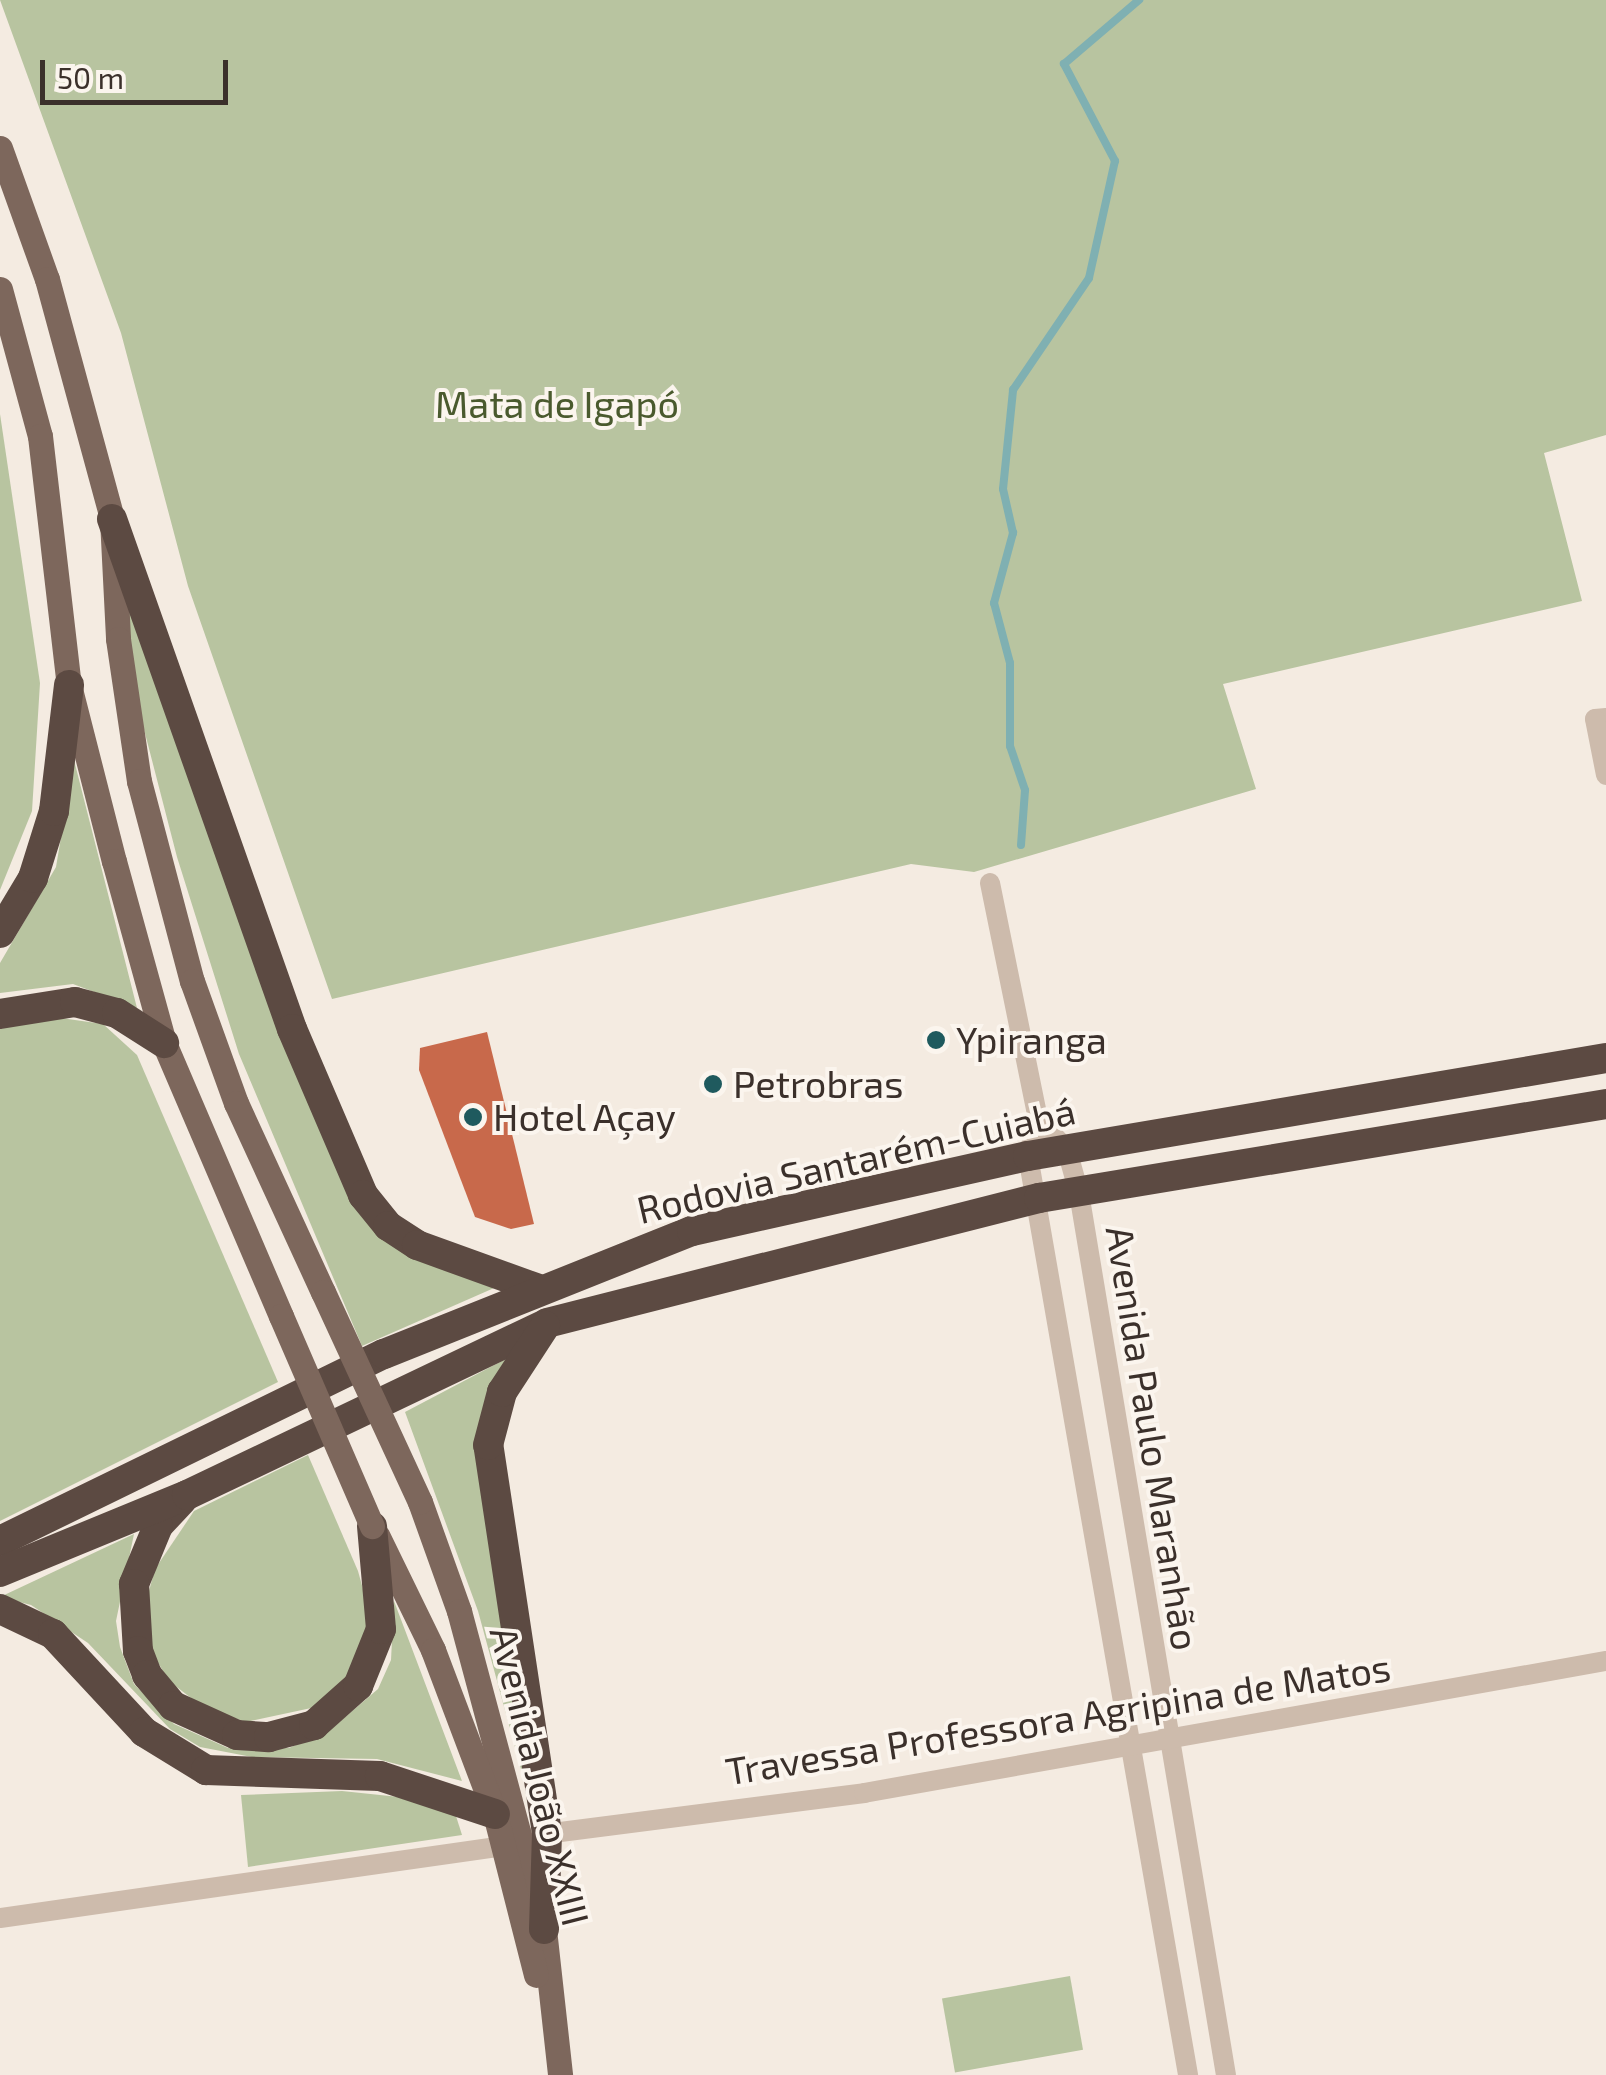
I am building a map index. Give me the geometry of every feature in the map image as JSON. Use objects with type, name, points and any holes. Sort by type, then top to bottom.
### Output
[{"type":"highway","points":[[112,518],[292,1029],[363,1196],[388,1226],[417,1245],[536,1288]]},
{"type":"highway","points":[[0,933],[33,878],[54,811],[70,685]]},
{"type":"highway","points":[[0,1014],[75,1002],[117,1013],[164,1043]]},
{"type":"highway","name":"Rodovia Santarém-Cuiabá","points":[[0,1542],[384,1354],[536,1288],[692,1232],[1028,1156],[1606,1058]]},
{"type":"highway","name":"Rodovia Santarém-Cuiabá","points":[[0,1572],[186,1495],[548,1323],[705,1278],[1039,1198],[1606,1104]]},
{"type":"highway","points":[[544,1928],[524,1839],[488,1444],[502,1392],[548,1323]]},
{"type":"highway","points":[[186,1495],[158,1526],[134,1584],[138,1651],[173,1706],[237,1736],[269,1737],[314,1725],[358,1686],[381,1629],[372,1526]]},
{"type":"highway","points":[[0,1609],[53,1634],[144,1732],[206,1770],[380,1776],[495,1814]]},
{"type":"main road","name":"Avenida João XXIII","points":[[0,148],[47,278],[112,518],[118,639],[139,781],[192,981],[236,1103],[420,1502],[459,1611],[524,1839]]},
{"type":"main road","points":[[0,289],[40,436],[70,685],[164,1043],[372,1526],[433,1650],[495,1814],[524,1839],[559,2071]]},
{"type":"main road","name":"Avenida João XXIII","points":[[544,1928],[559,2071]]},
{"type":"street","points":[[1600,719],[1606,775]]},
{"type":"street","name":"Avenida Paulo Maranhão","points":[[990,883],[1038,1119],[1028,1156],[1039,1198],[1188,2075]]},
{"type":"street","name":"Avenida Paulo Maranhão","points":[[1038,1119],[1067,1150],[1079,1193],[1166,1741],[1226,2075]]},
{"type":"street","name":"Travessa Professora Agripina de Matos","points":[[0,1918],[524,1839],[864,1793],[1606,1661]]},
{"type":"green space","name":"Mata de Igapó","points":[[0,0],[1606,0],[1606,435],[1544,453],[1582,601],[1223,684],[1256,789],[974,872],[911,864],[332,999],[188,586],[121,333]]},
{"type":"green space","points":[[0,414],[40,683],[32,811],[0,890]]},
{"type":"green space","points":[[112,519],[292,1029],[388,1226],[512,1280],[362,1346],[239,1054],[177,857],[124,652]]},
{"type":"green space","points":[[74,760],[137,1008],[73,984],[0,993],[0,963],[56,867]]},
{"type":"green space","points":[[40,1015],[103,1024],[137,1055],[278,1382],[0,1521],[0,1029]]},
{"type":"green space","points":[[515,1354],[494,1387],[534,1817],[478,1611],[405,1412]]},
{"type":"green space","points":[[308,1455],[358,1571],[369,1611],[365,1650],[345,1683],[316,1707],[246,1722],[204,1708],[169,1681],[148,1646],[144,1609],[155,1569],[194,1511]]},
{"type":"green space","points":[[134,1534],[116,1621],[120,1647],[134,1684],[174,1724],[228,1748],[289,1748],[330,1730],[378,1689],[391,1660],[394,1601],[462,1781],[377,1759],[252,1757],[200,1747],[170,1729],[88,1643],[31,1605],[0,1597]]},
{"type":"green space","points":[[342,1791],[418,1799],[456,1816],[462,1835],[248,1867],[241,1795]]},
{"type":"green space","points":[[1070,1976],[1083,2050],[955,2072],[942,1999]]},
{"type":"building","name":"Hotel Açay","points":[[487,1032],[534,1224],[511,1229],[475,1217],[419,1070],[420,1048]]},
{"type":"waterway","points":[[1021,845],[1025,790],[1010,746],[1010,663],[994,603],[1013,533],[1003,489],[1013,390],[1089,278],[1115,161],[1064,64],[1139,0]]},
{"type":"place","name":"Ypiranga","points":[[936,1040]]},
{"type":"place","name":"Petrobras","points":[[713,1084]]},
{"type":"place","name":"Hotel Açay","points":[[473,1117]]}]
